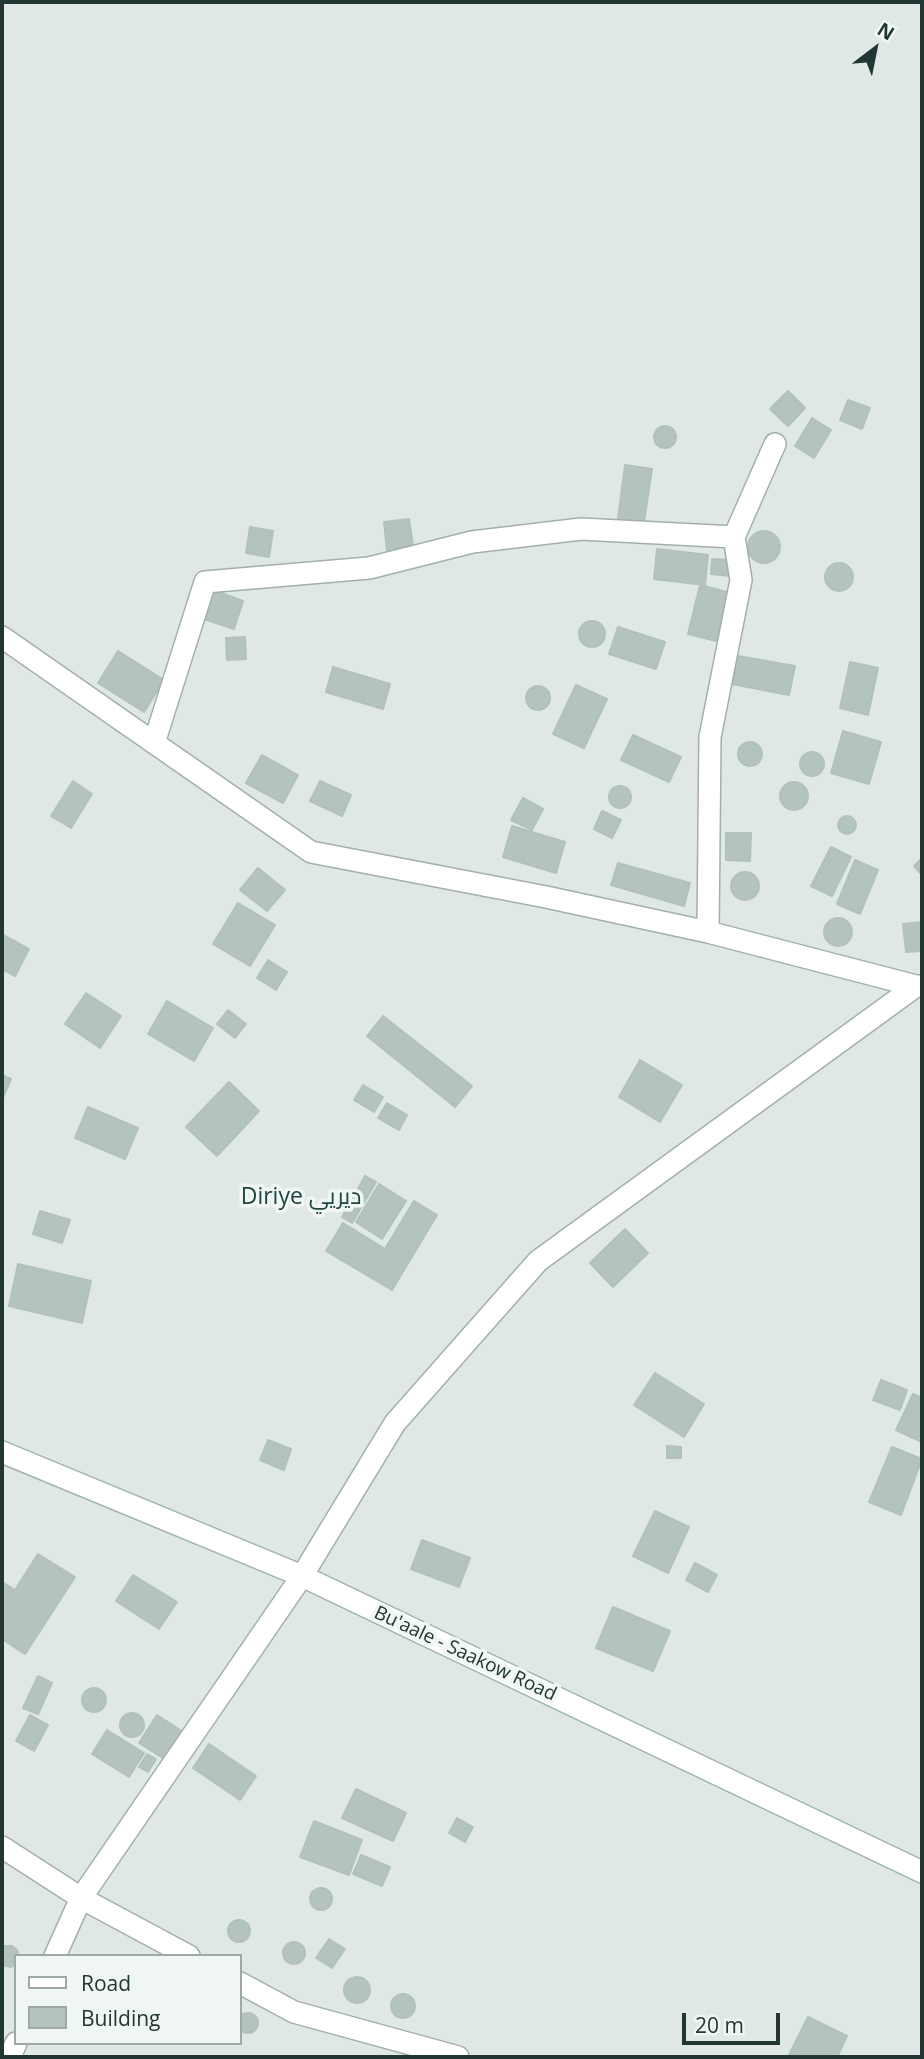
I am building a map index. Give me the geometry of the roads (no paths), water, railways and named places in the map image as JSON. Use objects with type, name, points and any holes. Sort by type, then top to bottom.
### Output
[{"type":"street","points":[[708,932],[710,737],[741,580],[734,537],[775,444]]},
{"type":"street","points":[[154,743],[205,582],[369,568],[472,542],[581,528],[734,537]]},
{"type":"street","points":[[2,637],[311,852],[546,897],[708,932],[919,986]]},
{"type":"street","points":[[56,1954],[81,1898],[302,1576],[395,1423],[538,1261],[919,986]]},
{"type":"street","name":"Bu'aale - Saakow Road","points":[[2,1452],[302,1576],[922,1872]]},
{"type":"street","points":[[2,1847],[81,1898],[184,1954]]},
{"type":"street","points":[[242,1984],[294,2012],[458,2057]]},
{"type":"district","name":"Diriye ديريي","points":[[301,1197]]}]
